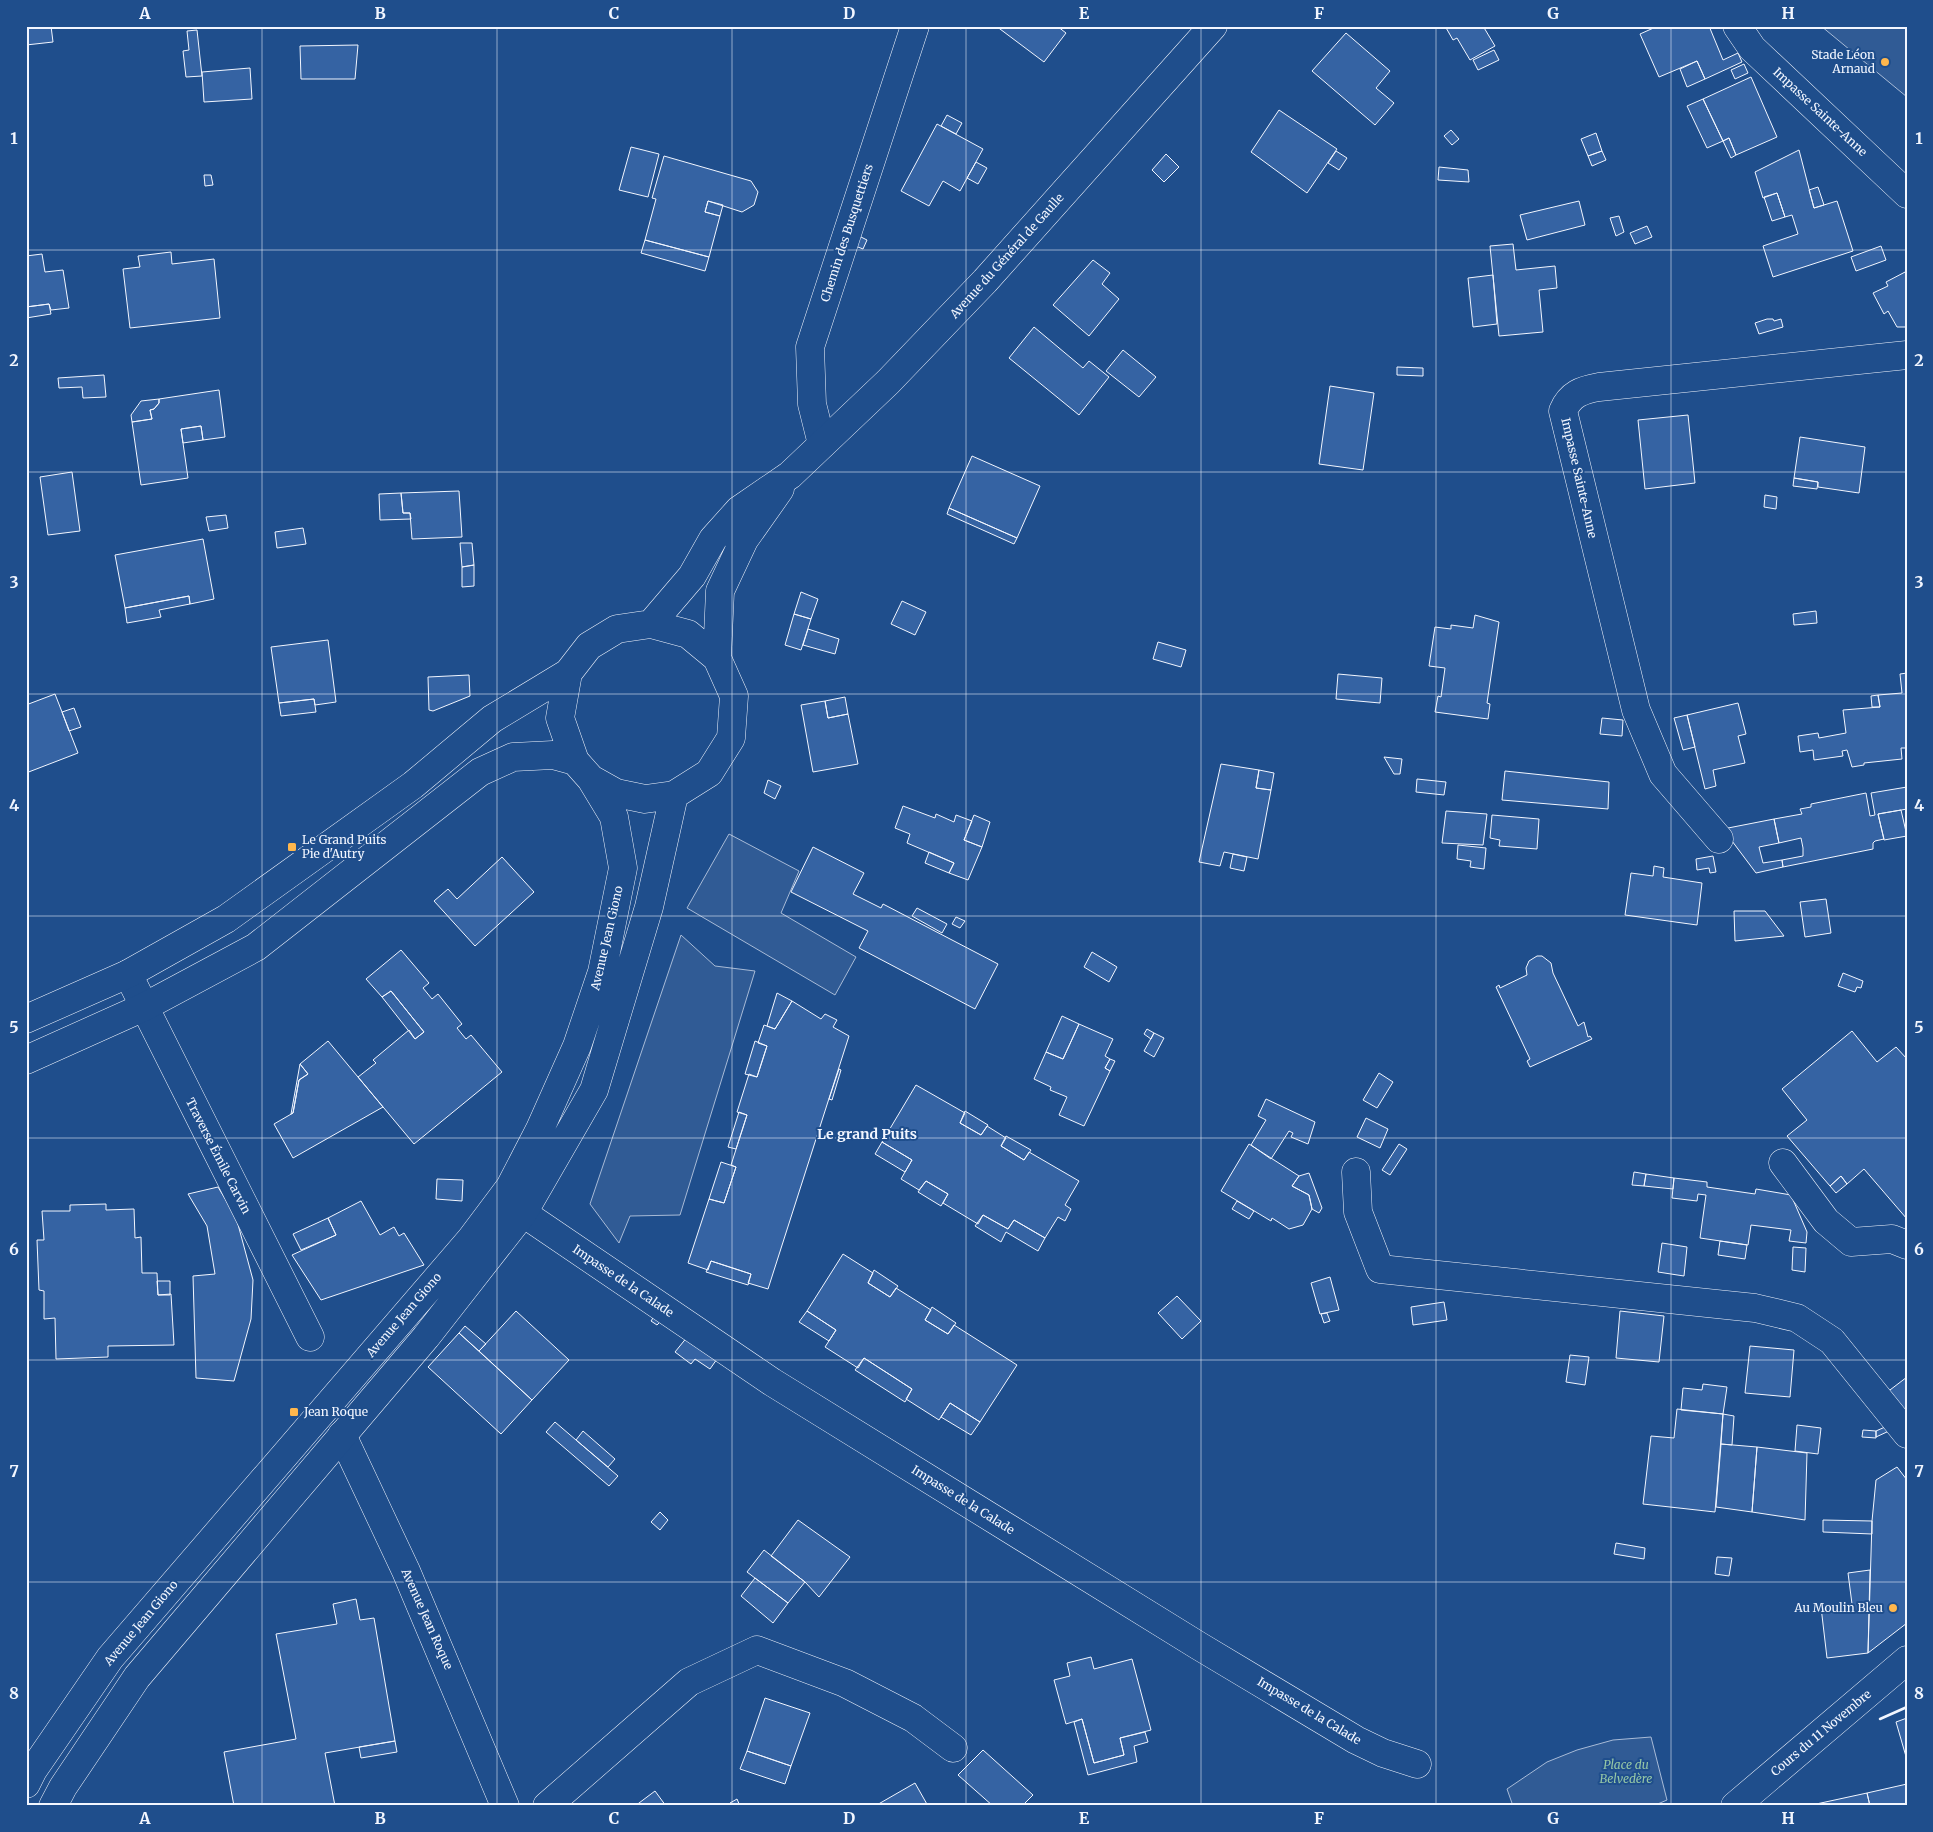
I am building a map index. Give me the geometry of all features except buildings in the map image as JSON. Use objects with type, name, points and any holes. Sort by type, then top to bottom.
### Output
[{"type":"street","name":"Chemin des Busquettiers","points":[[822,444],[812,404],[810,347],[914,26]]},
{"type":"street","name":"Avenue du Général de Gaulle","points":[[651,624],[692,576],[714,539],[739,510],[790,475],[888,382],[985,281],[1213,26]]},
{"type":"street","name":"Impasse Sainte-Anne","points":[[1737,26],[1752,48],[1907,194]]},
{"type":"street","name":"Impasse Sainte-Anne","points":[[1719,839],[1663,774],[1636,710],[1563,411],[1567,402],[1580,391],[1907,355]]},
{"type":"street","name":"Avenue du Général de Gaulle","points":[[717,658],[720,591],[744,540],[790,475]]},
{"type":"street","points":[[26,1019],[128,974],[226,920],[413,785],[492,719],[568,673],[589,646],[617,629],[651,624],[688,634],[717,658],[734,696],[731,738],[709,774],[674,795],[645,799],[616,793],[583,770],[553,755],[513,757],[480,772],[256,947],[144,1008],[26,1060]]},
{"type":"street","points":[[568,673],[560,718],[583,770]]},
{"type":"street","name":"Avenue Jean Giono","points":[[26,1784],[33,1770],[110,1658],[471,1239],[510,1187],[540,1129],[577,1046],[602,972],[623,868],[614,817],[583,770]]},
{"type":"street","points":[[53,1806],[63,1787],[137,1676],[426,1337],[523,1213],[594,1090],[649,907],[674,795]]},
{"type":"street","name":"Traverse Émile Carvin","points":[[128,974],[310,1337]]},
{"type":"street","points":[[1783,1163],[1826,1220],[1851,1242],[1892,1239],[1907,1245]]},
{"type":"street","points":[[1356,1172],[1358,1212],[1380,1269],[1755,1308],[1797,1318],[1832,1341],[1907,1434]]},
{"type":"street","name":"Impasse de la Calade","points":[[523,1213],[772,1382],[1199,1646],[1356,1740],[1383,1753],[1417,1764]]},
{"type":"street","name":"Avenue Jean Roque","points":[[342,1435],[414,1588],[506,1806]]},
{"type":"street","points":[[547,1806],[689,1682],[757,1650],[845,1683],[912,1718],[953,1748]]},
{"type":"street","name":"Cours du 11 Novembre","points":[[1735,1806],[1907,1660]]},
{"type":"shaded area","name":"Stade Léon Arnaud","points":[[1821,26],[1907,26],[1907,97]]},
{"type":"shaded area","points":[[729,834],[799,871],[781,913],[856,957],[835,995],[687,908]]},
{"type":"shaded area","points":[[681,935],[715,966],[755,971],[680,1215],[630,1216],[619,1243],[590,1204]]},
{"type":"shaded area","name":"Place du Belvedère","points":[[1651,1737],[1667,1800],[1653,1806],[1513,1806],[1507,1789],[1547,1762],[1577,1750],[1613,1740]]},
{"type":"wall","points":[[1880,1719],[1907,1707]]},
{"type":"place","name":"Stade Léon Arnaud","points":[[1885,62]]},
{"type":"place","name":"Le Grand Puits Pie d'Autry","points":[[292,847]]},
{"type":"place","name":"Jean Roque","points":[[294,1412]]},
{"type":"place","name":"Au Moulin Bleu","points":[[1893,1608]]},
{"type":"district","name":"Le grand Puits","points":[[867,1134]]}]
